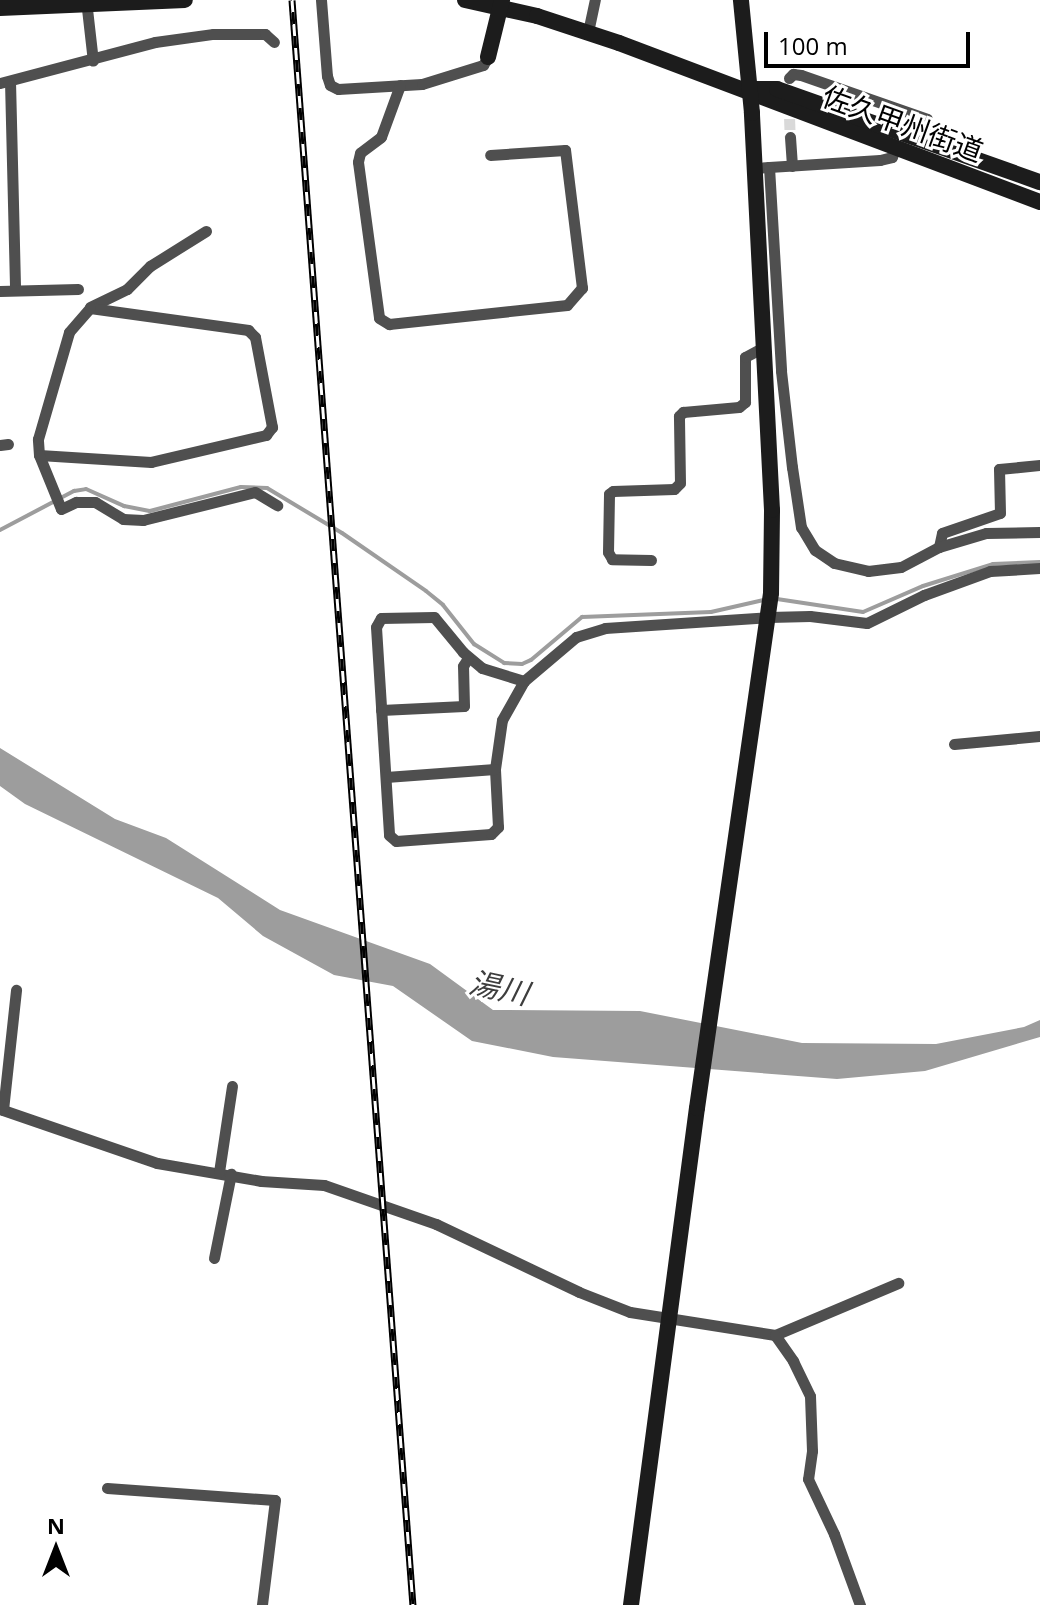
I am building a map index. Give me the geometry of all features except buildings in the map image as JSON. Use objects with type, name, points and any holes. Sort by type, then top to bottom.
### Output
[{"type":"street","points":[[0,8],[185,0]]},
{"type":"street","points":[[321,0],[330,85],[338,89],[422,84],[483,65],[488,57],[501,3]]},
{"type":"street","points":[[465,0],[501,3],[750,89]]},
{"type":"street","points":[[588,32],[595,0]]},
{"type":"street","points":[[741,0],[796,496],[807,540],[822,558],[868,571],[901,567],[939,547],[986,533],[1040,532]]},
{"type":"street","points":[[87,2],[93,61]]},
{"type":"street","points":[[15,290],[5,82],[155,42],[213,34],[265,34],[274,42]]},
{"type":"street","points":[[789,78],[793,74],[801,75],[927,119],[927,141]]},
{"type":"street","points":[[400,85],[381,137],[360,153],[358,162],[379,318],[389,324],[567,305],[582,288],[565,150],[490,155]]},
{"type":"street","name":"佐久甲州街道","points":[[750,89],[777,89],[1040,182]]},
{"type":"street","name":"佐久甲州街道","points":[[750,89],[773,104],[1040,202]]},
{"type":"street","points":[[790,137],[792,166]]},
{"type":"street","points":[[762,168],[880,160],[892,157],[895,148]]},
{"type":"street","points":[[631,1605],[701,1079],[771,593],[762,168]]},
{"type":"street","points":[[206,231],[150,266],[127,289],[90,308],[69,332],[38,439],[39,455],[61,509],[76,502],[95,502],[133,520],[255,492],[277,505]]},
{"type":"street","points":[[0,291],[78,289]]},
{"type":"street","points":[[39,455],[151,462],[266,435],[272,427],[255,337],[248,330],[90,308]]},
{"type":"street","points":[[651,560],[612,559],[608,552],[609,494],[613,491],[674,489],[680,483],[679,416],[683,412],[739,407],[745,402],[745,357],[764,347]]},
{"type":"street","points":[[939,547],[942,533],[1000,513],[999,469],[1040,465]]},
{"type":"street","points":[[524,681],[482,668],[468,658],[434,617],[381,618],[376,627],[389,835],[396,841],[491,834],[498,827],[495,769],[502,720],[524,681],[576,637],[605,628],[769,614],[867,623],[924,595],[990,571],[1040,568]]},
{"type":"street","points":[[381,710],[464,706],[463,666],[468,658]]},
{"type":"street","points":[[954,744],[1040,736]]},
{"type":"street","points":[[386,777],[495,769]]},
{"type":"street","points":[[16,990],[2,1109],[157,1163],[261,1181],[324,1185],[436,1224],[579,1292],[630,1312],[668,1319],[775,1335],[898,1283]]},
{"type":"street","points":[[214,1258],[232,1086]]},
{"type":"street","points":[[775,1335],[793,1361],[810,1396],[812,1451],[808,1479],[834,1534],[860,1605]]},
{"type":"street","points":[[107,1488],[275,1500],[262,1605]]},
{"type":"shaded area","name":"湯川","points":[[0,748],[115,819],[166,838],[280,910],[430,964],[493,1010],[640,1011],[802,1043],[936,1044],[1024,1027],[1040,1020],[1040,1037],[925,1071],[837,1079],[553,1057],[472,1041],[393,986],[334,975],[263,936],[218,898],[25,804],[0,786]]},
{"type":"waterway","points":[[0,530],[74,491],[86,489],[124,506],[150,511],[241,487],[267,488],[342,533],[426,591],[443,605],[474,644],[504,663],[522,664],[531,660],[582,617],[711,612],[764,600]]},
{"type":"waterway","points":[[777,599],[863,612],[923,586],[993,564],[1040,562]]},
{"type":"tunnel","points":[[789,102],[790,137]]},
{"type":"railway","points":[[292,0],[413,1605]]}]
